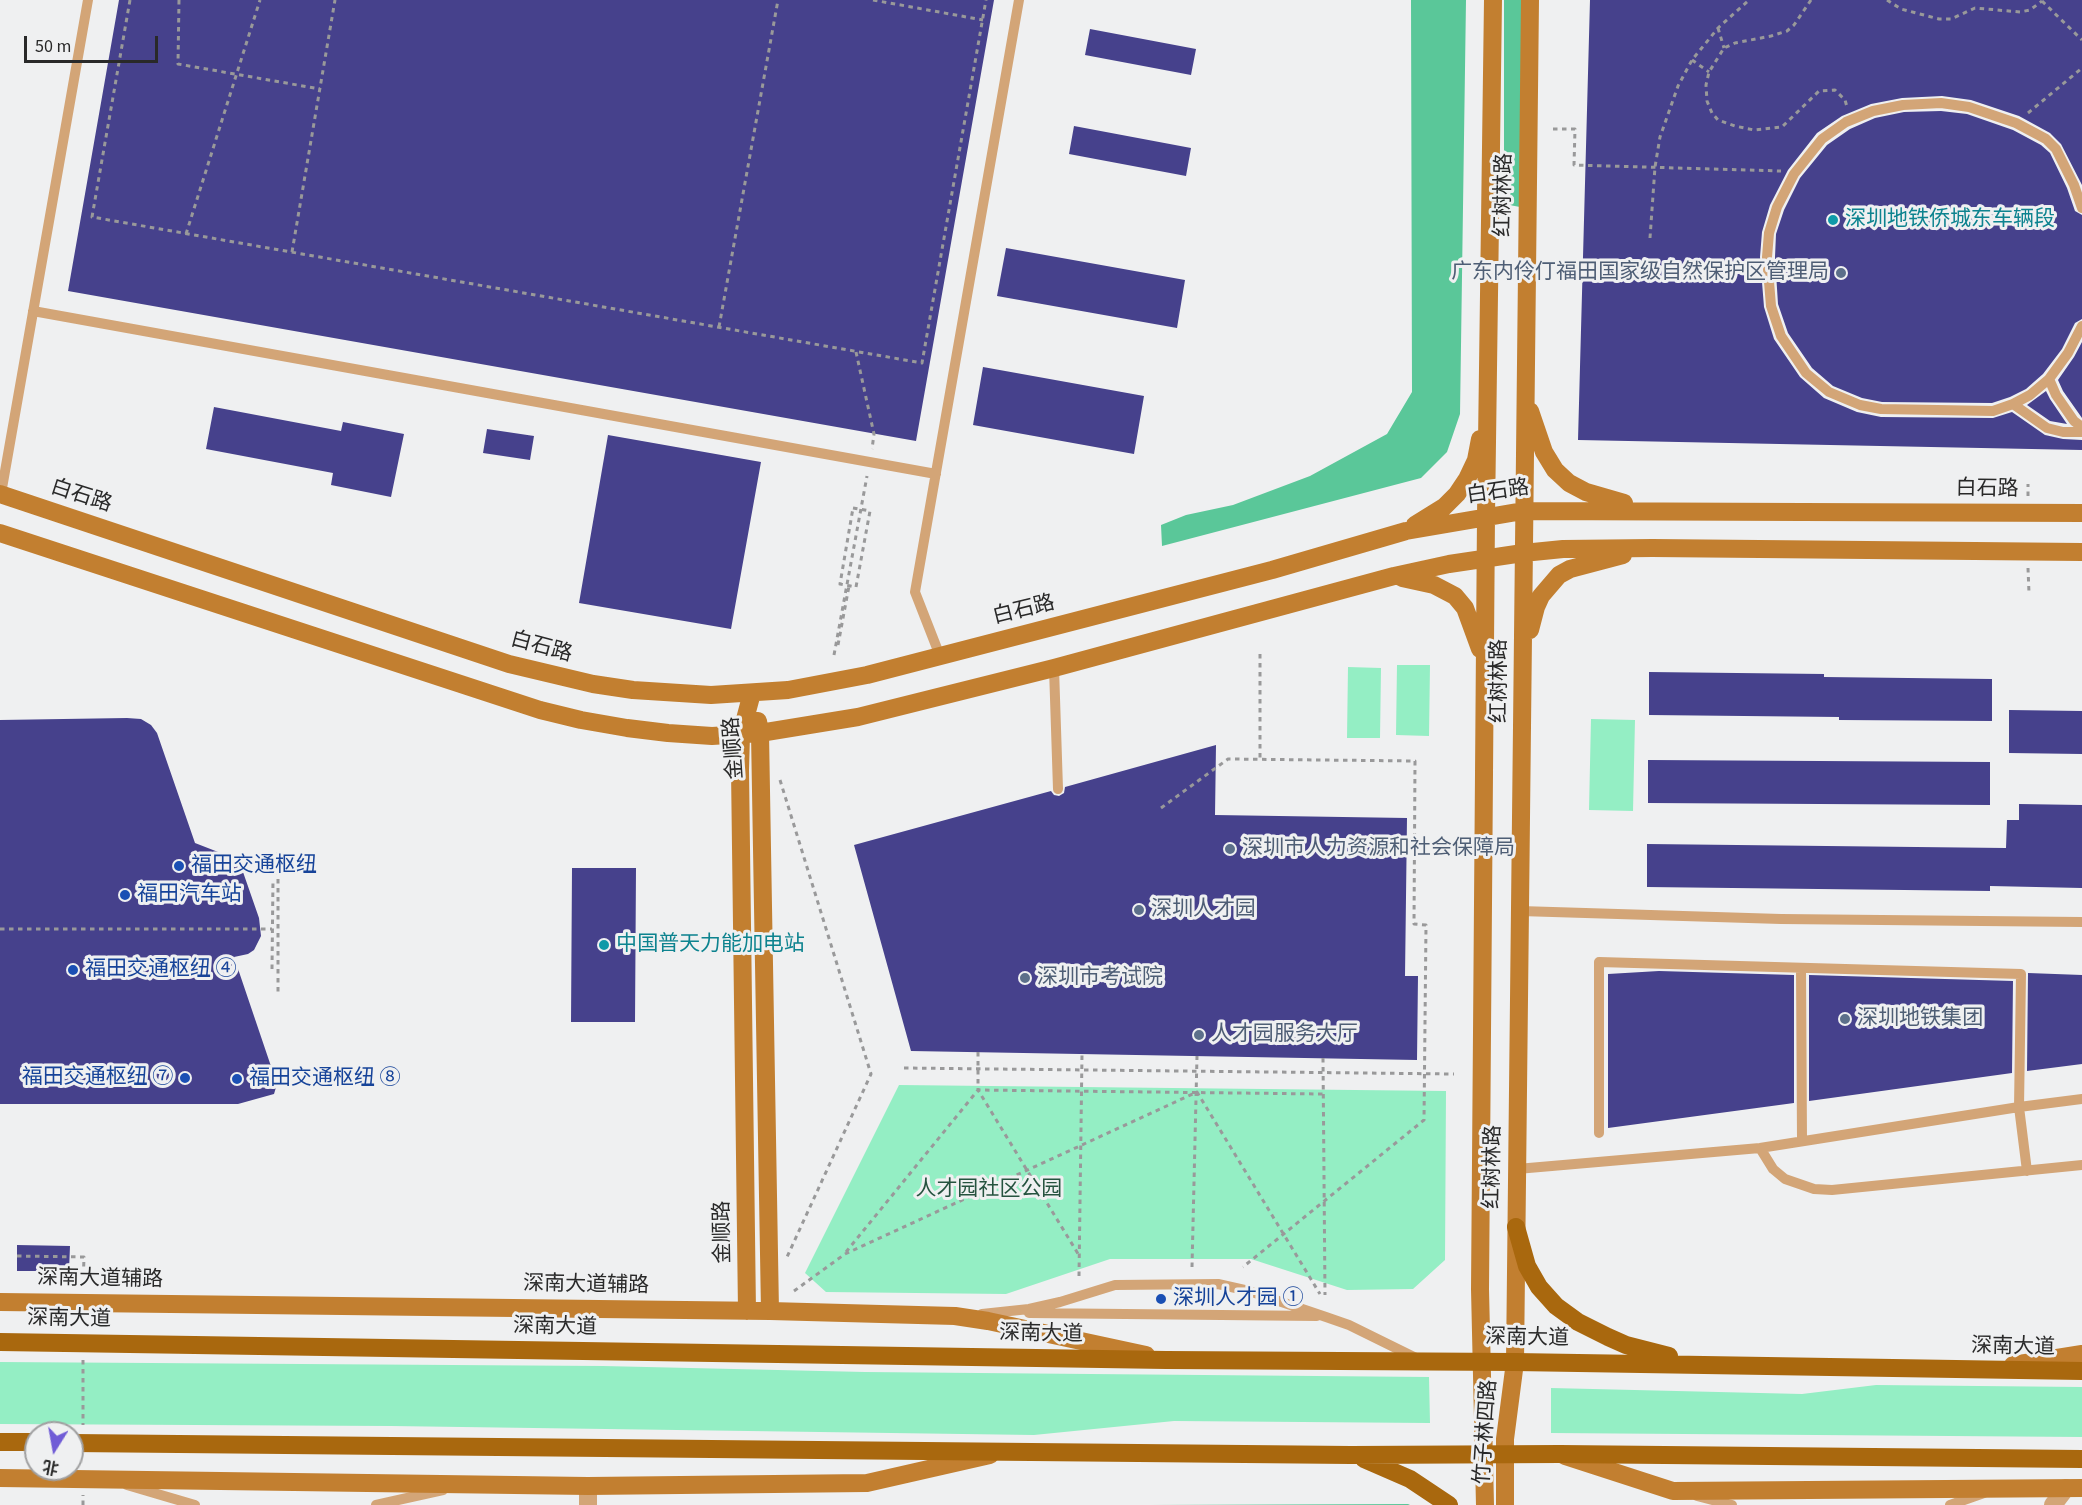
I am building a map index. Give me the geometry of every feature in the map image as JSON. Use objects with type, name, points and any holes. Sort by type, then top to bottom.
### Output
[{"type":"main road","name":"红树林路","points":[[1482,1361],[1480,1289],[1485,559],[1493,0]]},
{"type":"main road","name":"红树林路","points":[[1515,1362],[1530,0]]},
{"type":"main road","points":[[1406,531],[1444,507],[1467,479],[1476,460],[1489,391]]},
{"type":"main road","points":[[1525,393],[1534,428],[1544,452],[1555,470],[1569,483],[1586,492],[1655,510]]},
{"type":"main road","name":"白石路","points":[[1,494],[510,664],[593,684],[633,690],[701,695],[752,693],[829,683],[1272,570],[1406,531],[1523,511],[2082,513]]},
{"type":"main road","points":[[0,533],[540,710],[581,720],[668,734],[712,736],[760,733],[858,717],[1054,668],[1394,576],[1523,553],[1563,549],[1652,548],[2082,552]]},
{"type":"main road","points":[[1523,662],[1536,607],[1548,585],[1559,575],[1570,569],[1652,548]]},
{"type":"main road","points":[[1394,576],[1434,585],[1455,596],[1465,608],[1472,622],[1486,673]]},
{"type":"main road","name":"金顺路","points":[[752,693],[760,733],[770,1311]]},
{"type":"main road","name":"金顺路","points":[[747,1311],[741,734],[752,693]]},
{"type":"main road","points":[[1516,1227],[1522,1255],[1539,1287],[1556,1306],[1578,1322],[1608,1337],[1645,1351],[1736,1365]]},
{"type":"main road","name":"深南大道辅路","points":[[0,1302],[770,1311],[955,1316],[988,1321],[1166,1360]]},
{"type":"main road","points":[[0,1336],[46,1342]]},
{"type":"main road","name":"深南大道","points":[[0,1342],[2082,1371]]},
{"type":"main road","points":[[1974,1369],[2082,1354]]},
{"type":"main road","name":"竹子林四路","points":[[1482,1361],[1485,1505]]},
{"type":"main road","name":"竹子林四路","points":[[1505,1505],[1507,1424],[1515,1362]]},
{"type":"main road","points":[[0,1442],[24,1442]]},
{"type":"main road","points":[[84,1443],[1351,1455],[1560,1454],[2082,1459]]},
{"type":"main road","points":[[84,1479],[588,1486],[867,1483],[1003,1452]]},
{"type":"main road","points":[[1560,1454],[1673,1491],[2074,1488]]},
{"type":"main road","points":[[1351,1455],[1383,1466],[1410,1479],[1449,1505]]},
{"type":"main road","points":[[4,1482],[30,1481]]},
{"type":"street","points":[[588,1486],[588,1505]]},
{"type":"street","points":[[2053,1505],[2074,1488]]},
{"type":"lane","points":[[1,494],[88,0]]},
{"type":"lane","points":[[940,656],[915,592],[1019,0]]},
{"type":"lane","points":[[2082,208],[2074,185],[2056,149],[2046,139],[2016,123],[1969,107],[1941,103],[1904,105],[1873,111],[1846,122],[1822,139],[1794,174],[1777,207],[1769,233],[1767,257],[1771,306],[1781,336],[1806,373],[1829,392],[1860,405],[1881,409],[1993,411],[2013,404],[2030,395],[2049,379],[2068,353],[2082,326]]},
{"type":"lane","points":[[33,310],[936,474]]},
{"type":"lane","points":[[2049,379],[2056,395],[2074,422],[2082,427]]},
{"type":"lane","points":[[2013,404],[2047,428],[2063,432],[2082,432]]},
{"type":"lane","points":[[1054,668],[1058,789]]},
{"type":"lane","points":[[741,848],[762,852]]},
{"type":"lane","points":[[1520,911],[1782,919],[2082,922]]},
{"type":"lane","points":[[1599,1133],[1599,962],[2021,974],[2019,1107],[2027,1172]]},
{"type":"lane","points":[[1801,968],[1802,1140]]},
{"type":"lane","points":[[744,1056],[765,1055]]},
{"type":"lane","points":[[1517,1169],[1760,1148],[2082,1099]]},
{"type":"lane","points":[[1760,1148],[1773,1169],[1785,1179],[1814,1189],[1832,1190],[2082,1165]]},
{"type":"lane","points":[[955,1316],[1029,1310],[1115,1285],[1218,1284],[1249,1291],[1349,1325],[1422,1361]]},
{"type":"lane","points":[[1003,1312],[1326,1317]]},
{"type":"lane","points":[[106,1479],[195,1505]]},
{"type":"lane","points":[[376,1505],[465,1485]]},
{"type":"lane","points":[[1950,1505],[1998,1488]]},
{"type":"lane","points":[[1673,1491],[1732,1505]]},
{"type":"path","points":[[130,0],[92,217],[922,363],[987,0]]},
{"type":"path","points":[[179,0],[178,64],[320,89]]},
{"type":"path","points":[[186,234],[260,0]]},
{"type":"path","points":[[292,252],[335,0]]},
{"type":"path","points":[[719,327],[778,0]]},
{"type":"path","points":[[873,0],[983,20]]},
{"type":"path","points":[[1650,238],[1655,167],[1667,113],[1692,60],[1718,28],[1749,0]]},
{"type":"path","points":[[1811,0],[1794,25],[1787,31],[1735,43],[1724,48],[1709,72],[1706,85],[1707,100],[1712,113],[1718,120],[1754,130],[1782,127],[1819,91],[1835,90],[1841,93],[1848,111]]},
{"type":"path","points":[[1887,0],[1901,9],[1939,20],[1951,19],[1975,8],[2020,12],[2030,10],[2041,1],[2082,40]]},
{"type":"path","points":[[1718,28],[1724,48]]},
{"type":"path","points":[[1692,60],[1709,72]]},
{"type":"path","points":[[2016,123],[2082,68]]},
{"type":"path","points":[[1553,129],[1575,129],[1574,165],[1783,171],[1794,174]]},
{"type":"path","points":[[856,352],[874,434]]},
{"type":"path","points":[[853,508],[870,511],[856,587],[849,586],[840,584],[853,508]]},
{"type":"path","points":[[834,655],[861,509]]},
{"type":"path","points":[[838,645],[849,586]]},
{"type":"path","points":[[1260,654],[1260,760]]},
{"type":"path","points":[[1161,808],[1227,759],[1415,761],[1414,924],[1426,925],[1424,1120],[1243,1267]]},
{"type":"path","points":[[777,773],[871,1074],[786,1261]]},
{"type":"path","points":[[278,852],[278,994]]},
{"type":"path","points":[[272,969],[273,879]]},
{"type":"path","points":[[0,929],[272,929]]},
{"type":"path","points":[[978,1052],[978,1090],[1080,1257]]},
{"type":"path","points":[[1079,1276],[1082,1054]]},
{"type":"path","points":[[1192,1266],[1197,1056]]},
{"type":"path","points":[[1323,1058],[1325,1295]]},
{"type":"path","points":[[904,1068],[1454,1074]]},
{"type":"path","points":[[978,1090],[1323,1094]]},
{"type":"path","points":[[845,1254],[978,1090]]},
{"type":"path","points":[[794,1291],[845,1254],[1197,1092]]},
{"type":"path","points":[[1197,1092],[1320,1293]]},
{"type":"path","points":[[17,1256],[84,1257],[83,1303]]},
{"type":"path","points":[[79,1421],[83,1343]]},
{"type":"path","points":[[83,1481],[83,1505]]},
{"type":"green space","points":[[1411,0],[1466,0],[1460,414],[1447,452],[1421,478],[1162,546],[1161,525],[1186,515],[1233,505],[1310,476],[1387,434],[1412,392]]},
{"type":"green space","points":[[1504,0],[1522,0],[1520,207],[1504,204]]},
{"type":"green space","points":[[1397,665],[1430,665],[1429,736],[1396,735]]},
{"type":"green space","points":[[1348,667],[1381,668],[1380,738],[1347,738]]},
{"type":"green space","points":[[1591,719],[1635,720],[1633,811],[1589,810]]},
{"type":"green space","name":"人才园社区公园","points":[[899,1085],[1446,1091],[1445,1260],[1413,1289],[1347,1290],[1251,1259],[1110,1259],[1006,1294],[826,1292],[805,1273]]},
{"type":"green space","points":[[0,1362],[603,1366],[865,1372],[1429,1377],[1430,1423],[1174,1421],[1034,1435],[391,1426],[84,1424],[84,1421],[24,1421],[24,1424],[0,1424]]},
{"type":"green space","points":[[1876,1385],[2082,1387],[2082,1437],[1551,1433],[1551,1388],[1802,1394]]},
{"type":"green space","points":[[1408,1504],[1410,1505],[1150,1505]]},
{"type":"building","points":[[119,0],[994,0],[916,441],[68,291]]},
{"type":"building","points":[[1590,0],[2082,0],[2082,185],[2061,144],[2050,133],[2019,116],[1971,100],[1942,96],[1902,98],[1871,104],[1842,116],[1817,133],[1788,170],[1770,205],[1762,232],[1760,257],[1764,307],[1774,339],[1800,377],[1824,398],[1857,412],[1881,417],[1993,418],[2012,412],[2045,435],[2082,440],[2082,450],[1578,440]]},
{"type":"building","points":[[1090,29],[1196,49],[1191,75],[1085,55]]},
{"type":"building","points":[[1941,111],[1967,114],[2013,130],[2041,145],[2050,153],[2075,211],[2082,215],[2082,319],[2075,323],[2062,349],[2043,374],[2026,389],[2010,397],[1992,403],[1882,402],[1862,398],[1833,386],[1812,368],[1788,333],[1778,304],[1776,234],[1784,210],[1800,178],[1827,145],[1850,129],[1875,118],[1904,112]]},
{"type":"building","points":[[1074,126],[1191,148],[1186,176],[1069,154]]},
{"type":"building","points":[[1006,248],[1185,280],[1177,328],[997,296]]},
{"type":"building","points":[[2082,342],[2082,418],[2058,380]]},
{"type":"building","points":[[983,367],[1144,396],[1134,454],[973,425]]},
{"type":"building","points":[[2046,391],[2067,424],[2050,421],[2027,405]]},
{"type":"building","points":[[214,407],[341,431],[343,422],[404,434],[391,497],[331,485],[333,473],[206,449]]},
{"type":"building","points":[[487,429],[534,436],[530,460],[483,453]]},
{"type":"building","points":[[608,435],[761,462],[731,629],[579,603]]},
{"type":"building","points":[[1649,672],[1992,679],[1992,721],[1649,715]]},
{"type":"building","points":[[2009,710],[2082,711],[2082,754],[2009,753]]},
{"type":"building","name":"福田汽车站","points":[[141,719],[151,725],[157,733],[195,843],[231,857],[243,872],[259,918],[261,936],[254,950],[234,957],[277,1084],[274,1094],[238,1104],[0,1104],[0,720]]},
{"type":"building","name":"深圳人才园","points":[[1216,745],[1215,815],[1407,818],[1405,976],[1418,976],[1417,1060],[911,1051],[854,845],[1051,791],[1054,795],[1059,796],[1064,793],[1065,787]]},
{"type":"building","points":[[1648,760],[1990,762],[1990,805],[1648,803]]},
{"type":"building","points":[[2019,804],[2082,805],[2082,888],[1990,886],[1990,891],[1647,887],[1647,844],[2006,848],[2007,820],[2019,820]]},
{"type":"building","name":"中国普天力能加电站","points":[[572,868],[636,868],[635,1022],[571,1022]]},
{"type":"building","points":[[1659,971],[1794,975],[1794,1103],[1608,1128],[1608,974]]},
{"type":"building","points":[[2028,973],[2082,975],[2082,1064],[2027,1071]]},
{"type":"building","points":[[1809,975],[2013,981],[2012,1073],[1809,1101]]},
{"type":"building","points":[[17,1245],[70,1246],[69,1271],[17,1271]]},
{"type":"place","name":"深圳地铁侨城东车辆段","points":[[1833,220]]},
{"type":"place","name":"广东内伶仃福田国家级自然保护区管理局","points":[[1841,273]]},
{"type":"place","name":"深圳市人力资源和社会保障局","points":[[1230,849]]},
{"type":"place","name":"福田交通枢纽","points":[[179,866]]},
{"type":"place","name":"福田汽车站","points":[[125,895]]},
{"type":"place","name":"深圳人才园","points":[[1139,910]]},
{"type":"place","name":"中国普天力能加电站","points":[[604,945]]},
{"type":"place","name":"福田交通枢纽 ④","points":[[73,970]]},
{"type":"place","name":"深圳市考试院","points":[[1025,978]]},
{"type":"place","name":"深圳地铁集团","points":[[1845,1019]]},
{"type":"place","name":"人才园服务大厅","points":[[1199,1035]]},
{"type":"place","name":"福田交通枢纽 ⑦","points":[[185,1078]]},
{"type":"place","name":"福田交通枢纽 ⑧","points":[[237,1079]]},
{"type":"place","name":"深圳人才园 ①","points":[[1161,1299]]}]
